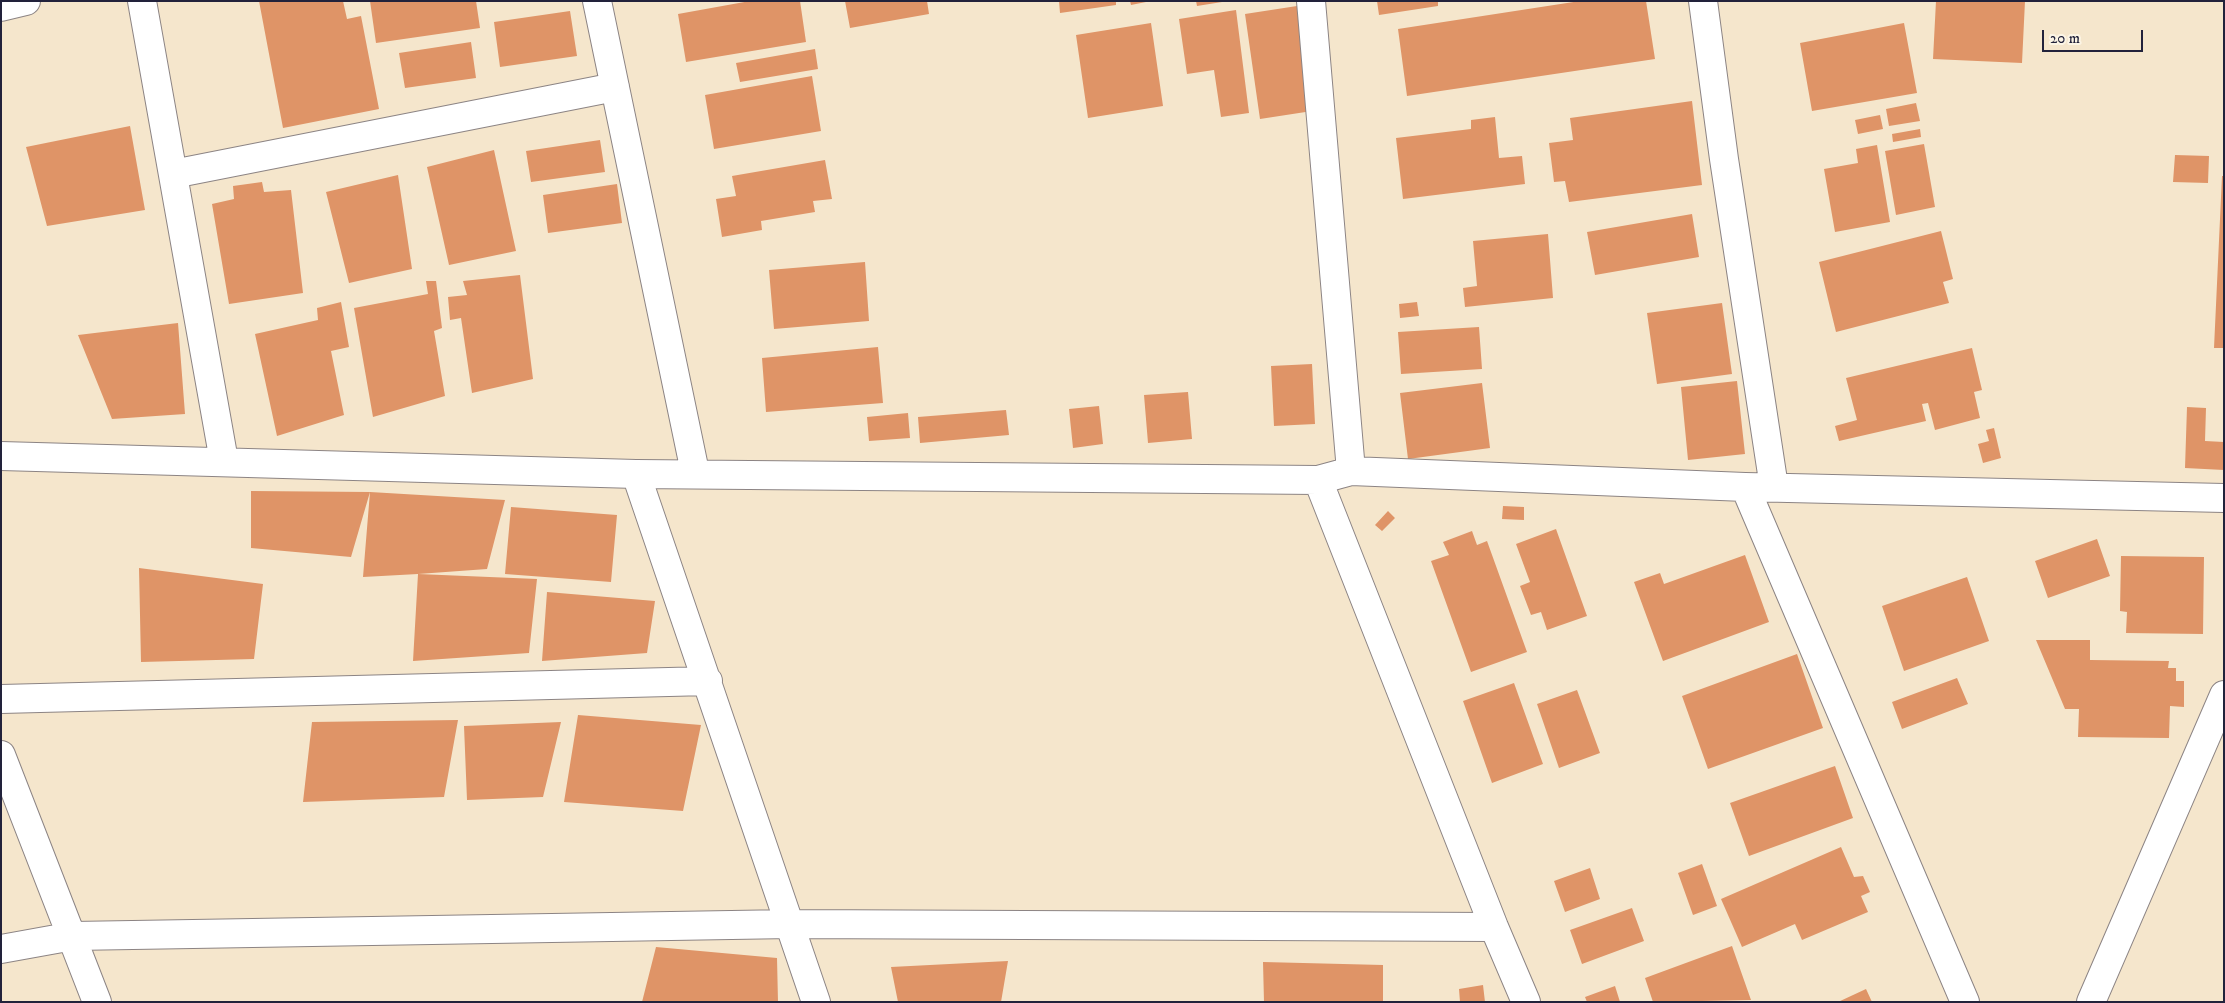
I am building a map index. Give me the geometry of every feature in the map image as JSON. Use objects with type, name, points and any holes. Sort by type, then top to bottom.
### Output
[{"type":"street","points":[[1,8],[26,1]]},
{"type":"street","points":[[142,1],[224,462]]},
{"type":"street","points":[[597,1],[696,472]]},
{"type":"street","points":[[1310,1],[1351,472]]},
{"type":"street","points":[[1702,1],[1774,487]]},
{"type":"street","points":[[173,174],[615,87]]},
{"type":"street","points":[[1,456],[636,474],[696,472],[1318,480],[1351,472],[1745,487],[2224,498]]},
{"type":"street","points":[[636,474],[791,924],[816,1002]]},
{"type":"street","points":[[1318,480],[1494,927],[1526,1002]]},
{"type":"street","points":[[1745,487],[1965,1002]]},
{"type":"street","points":[[1,699],[708,681]]},
{"type":"street","points":[[2091,1002],[2224,695]]},
{"type":"street","points":[[1,754],[97,1002]]},
{"type":"street","points":[[1,949],[73,936],[791,924],[1494,927]]},
{"type":"building","points":[[259,1],[343,1],[347,19],[361,16],[379,109],[283,128]]},
{"type":"building","points":[[370,1],[476,1],[480,28],[376,43]]},
{"type":"building","points":[[750,1],[800,1],[806,42],[686,62],[678,14]]},
{"type":"building","points":[[845,1],[927,1],[929,14],[850,28]]},
{"type":"building","points":[[1059,1],[1116,1],[1116,5],[1060,13]]},
{"type":"building","points":[[1130,1],[1146,1],[1146,2],[1131,5]]},
{"type":"building","points":[[1196,1],[1222,1],[1222,2],[1197,6]]},
{"type":"building","points":[[1377,1],[1438,1],[1438,6],[1379,15]]},
{"type":"building","points":[[1580,1],[1646,1],[1655,59],[1407,96],[1398,29]]},
{"type":"building","points":[[1936,1],[2025,1],[2022,63],[1933,59]]},
{"type":"building","points":[[1297,6],[1312,111],[1260,119],[1245,14]]},
{"type":"building","points":[[1236,10],[1249,113],[1221,117],[1214,70],[1187,74],[1179,19]]},
{"type":"building","points":[[570,11],[577,56],[500,67],[494,22]]},
{"type":"building","points":[[1151,23],[1163,106],[1088,118],[1076,35]]},
{"type":"building","points":[[1904,23],[1917,93],[1812,111],[1800,43]]},
{"type":"building","points":[[471,42],[476,78],[405,88],[399,53]]},
{"type":"building","points":[[815,49],[818,69],[740,82],[736,63]]},
{"type":"building","points":[[812,76],[821,131],[714,149],[705,95]]},
{"type":"building","points":[[1692,101],[1702,185],[1569,202],[1565,181],[1554,182],[1549,143],[1573,140],[1570,118]]},
{"type":"building","points":[[1916,103],[1920,121],[1889,126],[1886,109]]},
{"type":"building","points":[[1880,115],[1883,129],[1858,134],[1855,120]]},
{"type":"building","points":[[1495,117],[1499,158],[1522,156],[1525,184],[1403,199],[1396,138],[1471,129],[1471,120]]},
{"type":"building","points":[[130,126],[145,210],[47,226],[26,147]]},
{"type":"building","points":[[1920,129],[1921,137],[1893,142],[1892,134]]},
{"type":"building","points":[[600,140],[605,172],[531,182],[526,151]]},
{"type":"building","points":[[1924,144],[1935,207],[1896,215],[1885,151]]},
{"type":"building","points":[[1877,145],[1890,222],[1835,232],[1824,169],[1858,163],[1856,149]]},
{"type":"building","points":[[494,150],[516,251],[449,265],[427,167]]},
{"type":"building","points":[[2175,155],[2209,156],[2208,183],[2173,182]]},
{"type":"building","points":[[825,160],[832,199],[813,201],[815,212],[761,221],[762,230],[722,237],[716,199],[736,196],[732,176]]},
{"type":"building","points":[[398,175],[412,269],[349,283],[326,192]]},
{"type":"building","points":[[2222,176],[2224,176],[2224,348],[2214,348]]},
{"type":"building","points":[[262,182],[264,192],[291,190],[303,293],[229,304],[212,204],[234,199],[233,186]]},
{"type":"building","points":[[617,184],[622,223],[548,233],[543,195]]},
{"type":"building","points":[[1692,214],[1699,257],[1595,275],[1587,232]]},
{"type":"building","points":[[1941,231],[1953,279],[1943,282],[1949,303],[1836,332],[1819,262]]},
{"type":"building","points":[[1548,234],[1553,298],[1465,307],[1463,288],[1477,286],[1473,241]]},
{"type":"building","points":[[865,262],[869,321],[774,329],[769,270]]},
{"type":"building","points":[[520,275],[533,379],[472,393],[461,318],[450,320],[448,297],[467,295],[463,281]]},
{"type":"building","points":[[426,281],[436,281],[442,328],[434,331],[445,396],[373,417],[354,308],[428,294]]},
{"type":"building","points":[[341,302],[349,347],[331,351],[344,415],[277,436],[255,334],[318,320],[317,308]]},
{"type":"building","points":[[1417,302],[1419,316],[1400,318],[1399,304]]},
{"type":"building","points":[[1722,303],[1732,374],[1657,384],[1647,313]]},
{"type":"building","points":[[178,323],[185,414],[112,419],[78,335]]},
{"type":"building","points":[[1479,327],[1482,369],[1401,374],[1398,332]]},
{"type":"building","points":[[878,347],[883,403],[766,412],[762,358]]},
{"type":"building","points":[[1972,348],[1982,390],[1974,392],[1980,418],[1935,430],[1928,403],[1922,404],[1926,421],[1839,441],[1835,426],[1857,420],[1846,378]]},
{"type":"building","points":[[1312,364],[1315,424],[1274,426],[1271,366]]},
{"type":"building","points":[[1737,381],[1745,454],[1688,460],[1681,387]]},
{"type":"building","points":[[1482,383],[1490,448],[1408,459],[1400,393]]},
{"type":"building","points":[[1188,392],[1192,439],[1148,443],[1144,395]]},
{"type":"building","points":[[1099,406],[1103,444],[1073,448],[1069,409]]},
{"type":"building","points":[[2187,407],[2206,408],[2205,441],[2224,442],[2224,470],[2185,468]]},
{"type":"building","points":[[1006,410],[1009,435],[920,443],[918,417]]},
{"type":"building","points":[[908,413],[910,438],[869,441],[867,417]]},
{"type":"building","points":[[1994,428],[2001,458],[1983,463],[1978,444],[1989,441],[1986,430]]},
{"type":"building","points":[[251,491],[370,492],[351,557],[251,548]]},
{"type":"building","points":[[370,492],[505,500],[487,569],[363,577]]},
{"type":"building","points":[[1503,506],[1524,507],[1524,520],[1502,519]]},
{"type":"building","points":[[511,507],[617,515],[611,582],[505,574]]},
{"type":"building","points":[[1388,511],[1395,518],[1382,531],[1375,525]]},
{"type":"building","points":[[1556,529],[1587,616],[1547,630],[1541,612],[1531,615],[1520,586],[1530,582],[1516,544]]},
{"type":"building","points":[[1472,531],[1477,545],[1487,541],[1527,652],[1471,672],[1431,561],[1449,555],[1443,542]]},
{"type":"building","points":[[2097,539],[2110,576],[2048,598],[2035,561]]},
{"type":"building","points":[[1745,555],[1769,622],[1663,661],[1634,582],[1660,573],[1664,584]]},
{"type":"building","points":[[2121,556],[2204,557],[2203,634],[2126,633],[2127,612],[2120,611]]},
{"type":"building","points":[[139,568],[263,584],[254,659],[141,662]]},
{"type":"building","points":[[418,574],[537,579],[529,653],[413,661]]},
{"type":"building","points":[[1967,577],[1989,641],[1904,671],[1882,606]]},
{"type":"building","points":[[547,592],[655,601],[647,653],[542,661]]},
{"type":"building","points":[[2036,640],[2090,640],[2090,660],[2169,661],[2168,668],[2176,668],[2176,681],[2184,681],[2184,707],[2170,706],[2169,738],[2078,737],[2079,709],[2065,709]]},
{"type":"building","points":[[1797,654],[1823,728],[1708,769],[1682,696]]},
{"type":"building","points":[[1957,678],[1968,704],[1902,729],[1892,702]]},
{"type":"building","points":[[1514,683],[1543,764],[1492,783],[1463,701]]},
{"type":"building","points":[[1577,690],[1600,753],[1559,768],[1537,704]]},
{"type":"building","points":[[578,715],[701,725],[683,811],[564,802]]},
{"type":"building","points":[[458,720],[444,797],[303,802],[312,722]]},
{"type":"building","points":[[561,722],[543,797],[467,800],[464,726]]},
{"type":"building","points":[[1835,766],[1853,818],[1749,856],[1730,803]]},
{"type":"building","points":[[1841,847],[1854,877],[1863,876],[1870,892],[1861,896],[1868,912],[1802,940],[1795,924],[1742,947],[1721,899]]},
{"type":"building","points":[[1702,864],[1717,906],[1693,915],[1678,873]]},
{"type":"building","points":[[1590,868],[1600,899],[1565,912],[1554,881]]},
{"type":"building","points":[[1632,908],[1644,941],[1582,964],[1570,930]]},
{"type":"building","points":[[1732,946],[1751,1000],[1653,1002],[1645,978]]},
{"type":"building","points":[[656,947],[777,958],[778,1002],[642,1002]]},
{"type":"building","points":[[1008,961],[1001,1002],[898,1002],[891,967]]},
{"type":"building","points":[[1263,962],[1383,965],[1383,1002],[1264,1002]]},
{"type":"building","points":[[1483,985],[1485,1002],[1460,1002],[1459,989]]},
{"type":"building","points":[[1615,986],[1620,1002],[1587,1002],[1585,997]]},
{"type":"building","points":[[1866,989],[1872,1002],[1838,1002]]}]
